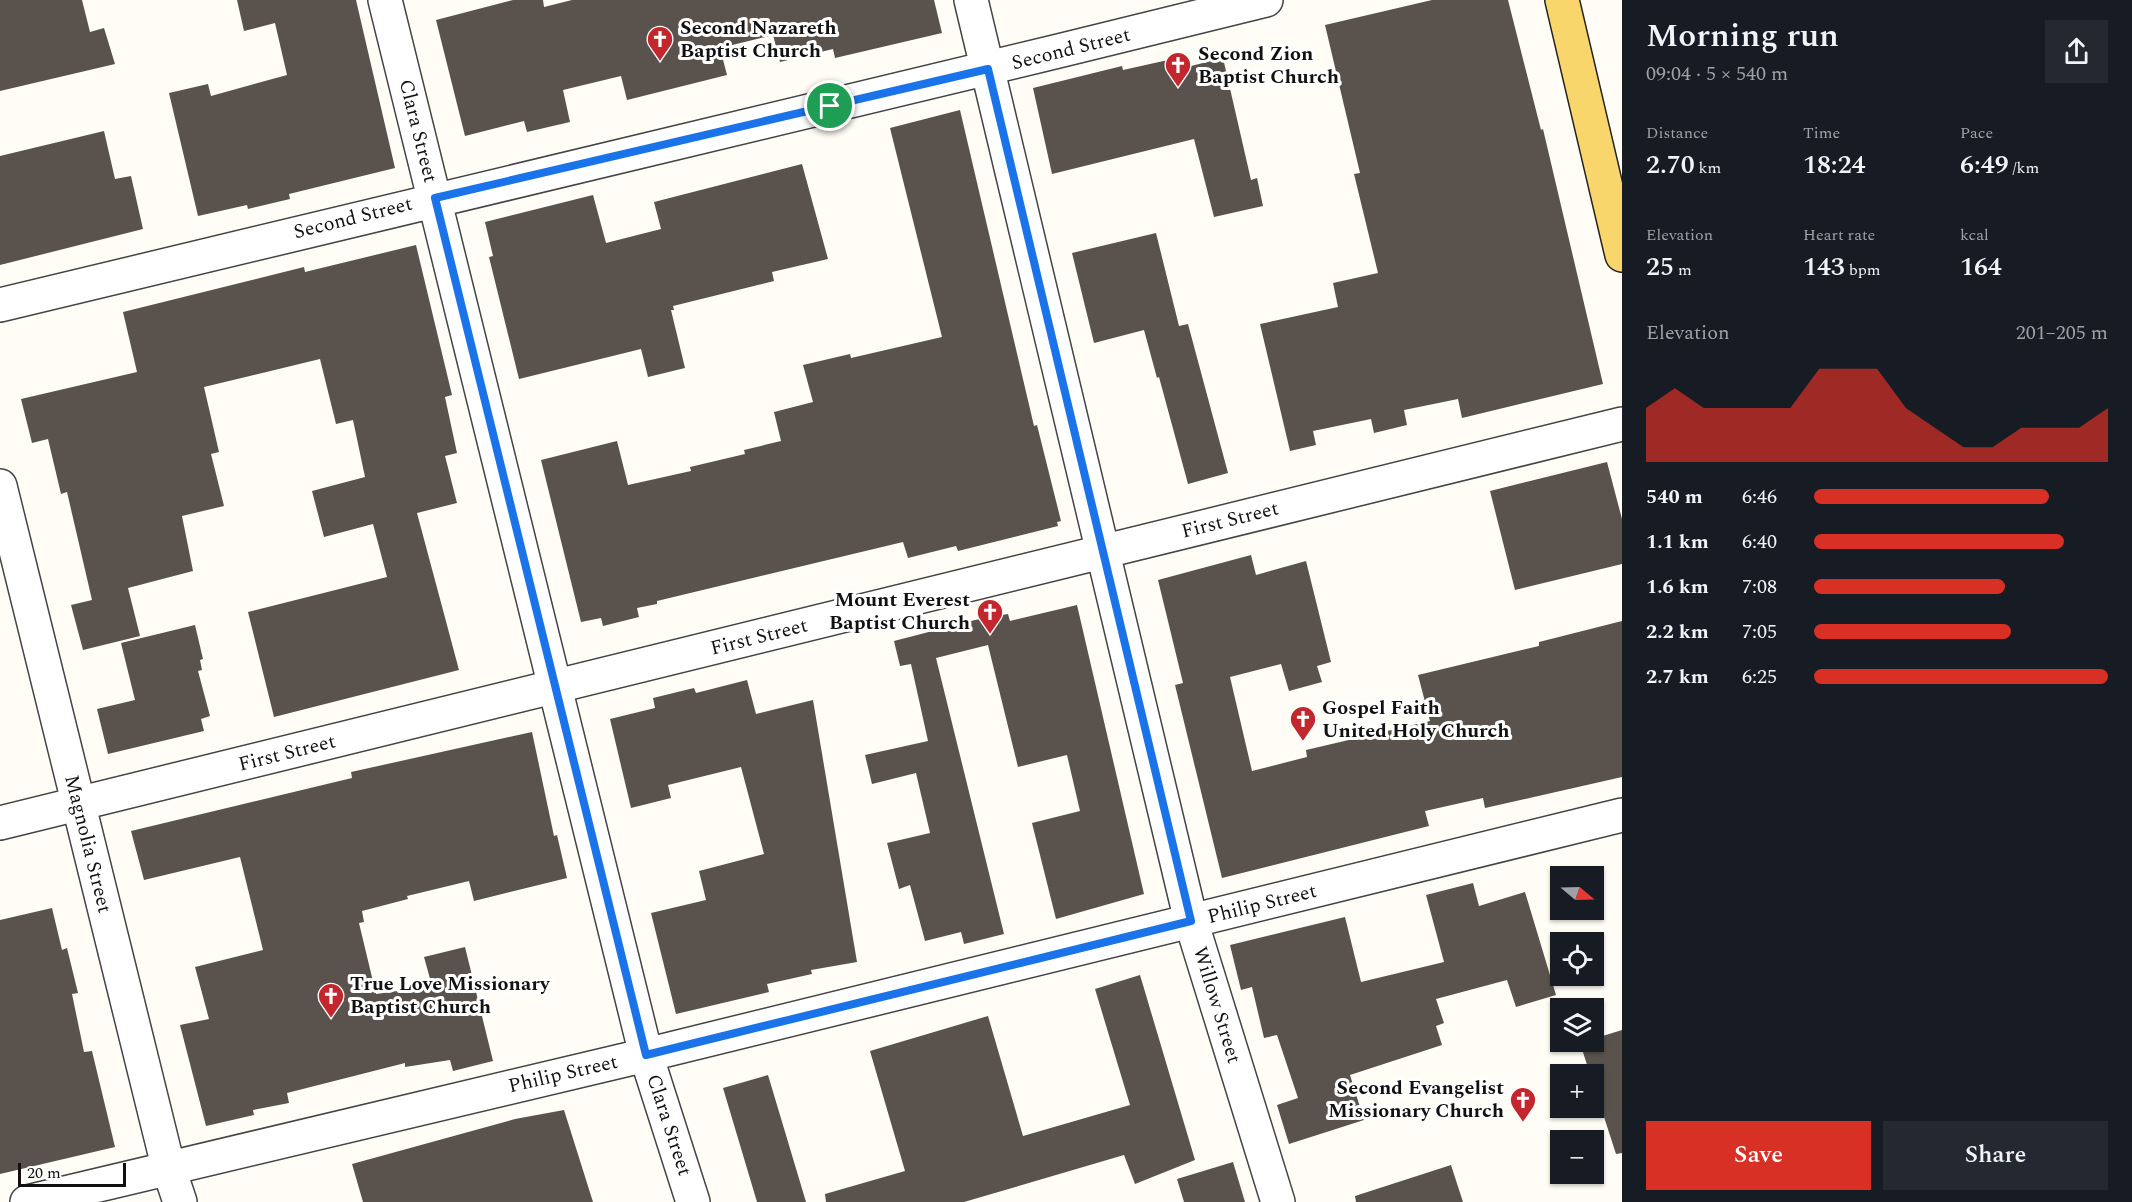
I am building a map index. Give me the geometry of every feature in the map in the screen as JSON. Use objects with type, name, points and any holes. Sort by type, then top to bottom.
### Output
[{"type":"main road","points":[[1562,0],[1622,255]]},
{"type":"street","name":"Clara Street","points":[[386,0],[646,1055],[693,1202]]},
{"type":"street","name":"Willow Street","points":[[971,0],[1191,921],[1278,1202]]},
{"type":"street","name":"Second Street","points":[[0,304],[435,198],[988,69],[1266,0]]},
{"type":"street","name":"First Street","points":[[0,823],[1622,424]]},
{"type":"street","name":"Magnolia Street","points":[[0,486],[168,1166],[180,1202]]},
{"type":"street","name":"Philip Street","points":[[27,1202],[168,1166],[646,1055],[1622,814]]},
{"type":"building","points":[[0,0],[82,0],[90,32],[104,28],[115,64],[0,91]]},
{"type":"building","points":[[237,0],[356,0],[395,168],[289,194],[290,199],[248,209],[247,205],[198,216],[169,93],[208,84],[211,96],[287,75],[275,23],[244,31]]},
{"type":"building","points":[[513,0],[543,0],[544,7],[572,0],[934,0],[942,33],[835,58],[833,49],[780,62],[773,35],[720,48],[727,75],[627,100],[621,76],[563,90],[570,122],[527,132],[524,121],[465,136],[436,20]]},
{"type":"building","points":[[1432,0],[1508,0],[1541,130],[1543,129],[1603,384],[1462,418],[1458,399],[1404,410],[1407,425],[1374,433],[1371,419],[1313,431],[1316,445],[1290,451],[1260,324],[1338,307],[1333,283],[1378,273],[1354,174],[1360,173],[1325,25]]},
{"type":"building","points":[[1177,58],[1179,69],[1223,58],[1251,180],[1257,178],[1263,206],[1214,217],[1194,139],[1052,174],[1033,88],[1122,66],[1123,70]]},
{"type":"building","points":[[960,110],[1034,426],[1037,425],[1061,521],[1057,522],[1058,526],[958,551],[956,546],[908,558],[903,542],[657,601],[657,604],[637,608],[639,617],[603,626],[601,618],[581,622],[541,460],[617,441],[628,485],[691,471],[690,467],[745,454],[744,450],[781,441],[774,412],[813,402],[803,365],[850,354],[851,358],[942,337],[890,128]]},
{"type":"building","points":[[104,131],[115,179],[131,176],[143,229],[0,265],[0,156]]},
{"type":"building","points":[[802,164],[828,259],[772,272],[774,281],[673,306],[674,310],[671,310],[685,368],[648,377],[641,349],[519,379],[489,257],[493,256],[485,222],[593,195],[606,243],[661,229],[654,202]]},
{"type":"building","points":[[1156,233],[1179,326],[1188,324],[1228,473],[1188,484],[1144,330],[1094,343],[1072,253]]},
{"type":"building","points":[[416,245],[452,395],[445,397],[457,453],[445,456],[457,503],[417,513],[459,670],[274,717],[248,612],[387,577],[373,524],[324,537],[312,491],[365,477],[353,420],[336,424],[320,359],[204,387],[219,452],[211,454],[224,506],[182,516],[193,571],[128,588],[140,636],[83,650],[71,605],[92,600],[67,492],[61,494],[48,439],[32,443],[21,399],[137,372],[123,312],[304,267],[305,272]]},
{"type":"building","points":[[1607,462],[1622,519],[1622,564],[1515,590],[1490,491]]},
{"type":"building","points":[[1251,555],[1256,575],[1306,561],[1331,662],[1317,666],[1322,682],[1289,691],[1281,664],[1230,677],[1252,771],[1307,757],[1306,750],[1430,721],[1418,675],[1539,646],[1539,642],[1622,621],[1622,777],[1485,808],[1483,798],[1425,811],[1429,826],[1222,878],[1175,685],[1183,683],[1158,580]]},
{"type":"building","points":[[1077,605],[1144,894],[1056,919],[1032,823],[1080,811],[1067,755],[1018,767],[988,645],[936,658],[1004,934],[964,944],[961,932],[925,941],[910,885],[899,889],[887,843],[930,833],[916,773],[872,784],[865,755],[928,741],[911,664],[900,666],[894,641],[975,620],[1008,614],[1010,621]]},
{"type":"building","points":[[195,625],[203,659],[200,660],[202,670],[198,671],[210,716],[201,719],[204,731],[108,754],[97,709],[135,700],[121,643]]},
{"type":"building","points":[[747,680],[756,714],[813,700],[857,962],[811,970],[812,974],[767,984],[769,992],[676,1014],[651,913],[706,900],[699,871],[764,854],[741,767],[668,785],[671,798],[631,808],[610,719],[655,708],[653,698],[694,688],[696,693]]},
{"type":"building","points":[[532,732],[554,836],[557,835],[567,878],[474,901],[469,881],[407,896],[408,899],[362,911],[364,922],[359,923],[376,994],[432,986],[424,957],[465,947],[493,1061],[453,1071],[450,1060],[405,1067],[405,1063],[287,1093],[289,1103],[253,1110],[254,1115],[206,1126],[180,1025],[209,1019],[195,967],[263,950],[240,857],[144,880],[131,831],[352,778],[351,772]]},
{"type":"building","points":[[1473,883],[1479,906],[1525,892],[1550,975],[1550,986],[1553,986],[1556,995],[1516,1007],[1507,980],[1436,999],[1444,1023],[1436,1026],[1442,1045],[1350,1075],[1364,1120],[1289,1144],[1277,1105],[1298,1098],[1277,1035],[1264,1038],[1252,987],[1241,990],[1230,945],[1345,917],[1361,982],[1444,962],[1426,895]]},
{"type":"building","points":[[52,908],[62,950],[67,948],[78,993],[72,994],[84,1052],[92,1051],[115,1147],[0,1174],[0,920]]},
{"type":"building","points":[[1140,975],[1195,1160],[1135,1184],[1124,1155],[964,1202],[826,1202],[825,1194],[905,1171],[870,1051],[988,1016],[1023,1136],[1130,1105],[1095,989]]},
{"type":"building","points":[[1622,1030],[1622,1153],[1616,1154],[1604,1117],[1604,1064],[1587,1064],[1583,1052],[1604,1052],[1604,1036]]},
{"type":"building","points":[[768,1075],[806,1202],[757,1202],[723,1088]]},
{"type":"building","points":[[564,1110],[593,1202],[363,1202],[352,1164],[515,1119]]},
{"type":"building","points":[[1233,1162],[1245,1202],[1184,1202],[1177,1179]]},
{"type":"building","points":[[1451,1165],[1463,1202],[1356,1202],[1355,1196]]},
{"type":"place","name":"Second Nazareth Baptist Church","points":[[660,62]]},
{"type":"place","name":"Second Zion Baptist Church","points":[[1178,88]]},
{"type":"place","name":"Mount Everest Baptist Church","points":[[990,635]]},
{"type":"place","name":"Gospel Faith United Holy Church","points":[[1303,742]]},
{"type":"place","name":"True Love Missionary Baptist Church","points":[[331,1019]]},
{"type":"place","name":"Second Evangelist Missionary Church","points":[[1523,1123]]},
{"type":"route","points":[[988,69],[1191,921],[646,1055],[435,198],[830,106],[988,69]]}]
